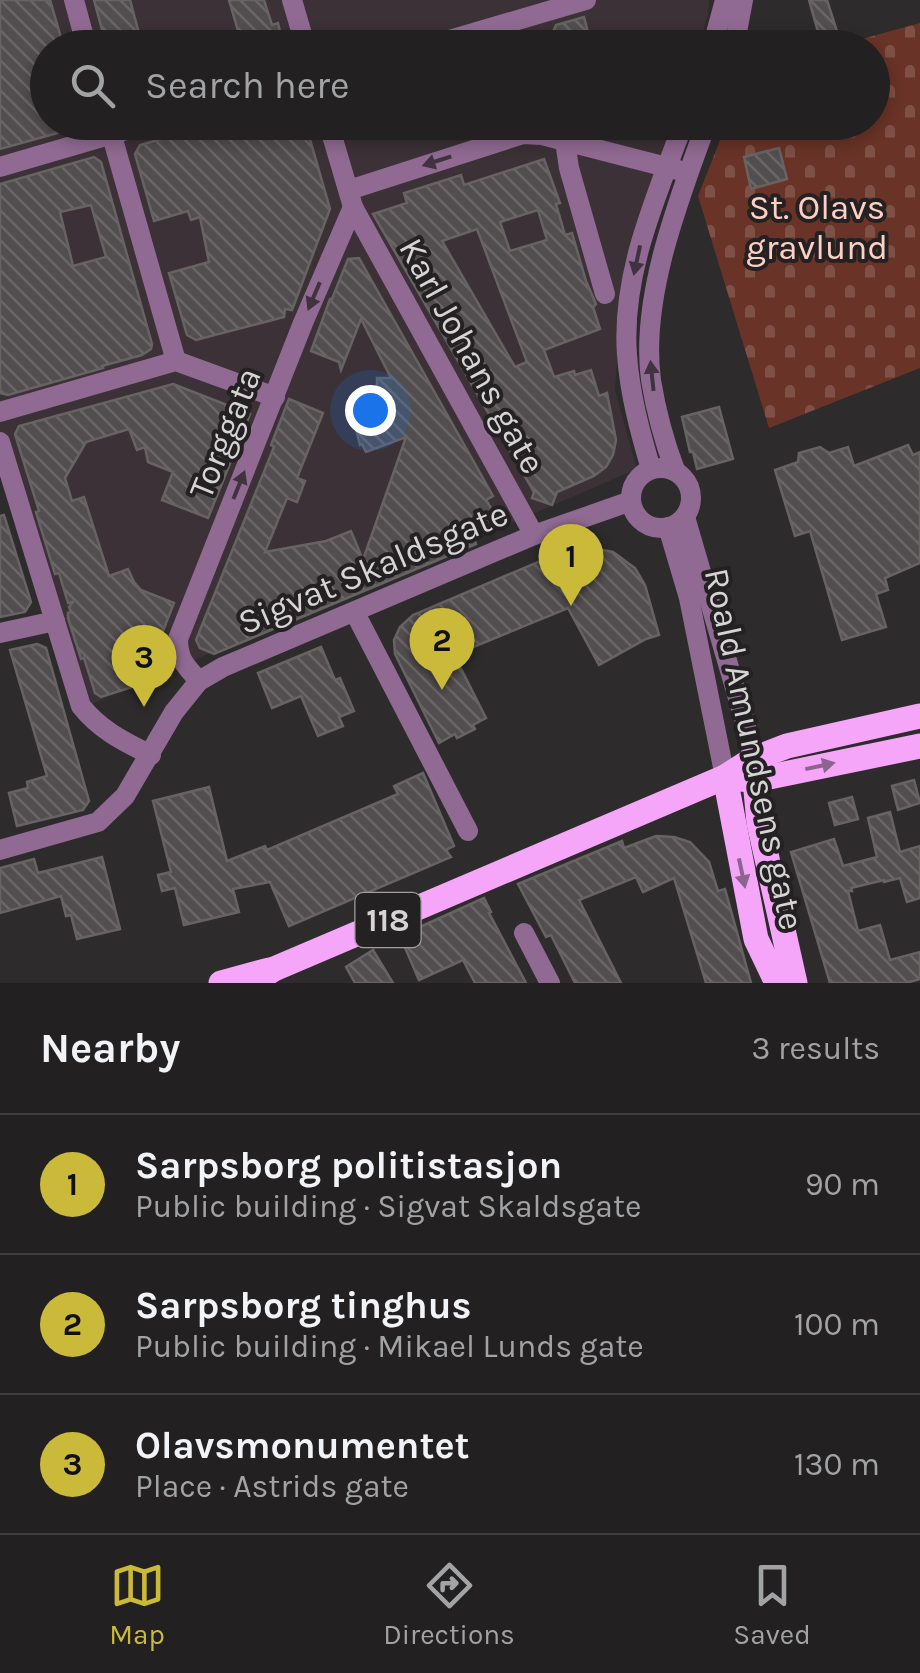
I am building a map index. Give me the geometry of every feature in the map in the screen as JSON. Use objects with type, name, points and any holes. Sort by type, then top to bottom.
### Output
[{"type":"main road","name":"118","points":[[754,770],[787,746],[920,716]]},
{"type":"main road","name":"118","points":[[220,983],[274,969],[724,777],[920,746]]},
{"type":"main road","name":"Roald Amundsens gate","points":[[754,770],[758,824],[795,983]]},
{"type":"main road","name":"Roald Amundsens gate","points":[[724,777],[756,939],[777,983]]},
{"type":"main road","name":"118","points":[[252,983],[274,969]]},
{"type":"street","points":[[74,0],[82,30]]},
{"type":"street","points":[[292,0],[301,30]]},
{"type":"street","points":[[484,30],[586,0]]},
{"type":"street","points":[[716,30],[724,0]]},
{"type":"street","points":[[737,30],[743,0]]},
{"type":"street","points":[[0,167],[75,140]]},
{"type":"street","points":[[112,140],[176,362]]},
{"type":"street","name":"Karl Johans gate","points":[[333,140],[351,198],[534,535]]},
{"type":"street","points":[[351,198],[506,140]]},
{"type":"street","points":[[561,140],[689,173]]},
{"type":"street","points":[[651,469],[635,416],[626,352],[630,298],[638,251],[677,140]]},
{"type":"street","points":[[675,470],[662,432],[651,377],[653,305],[662,263],[701,140]]},
{"type":"street","points":[[565,141],[605,294]]},
{"type":"street","name":"Torggata","points":[[199,680],[184,664],[178,652],[178,639],[351,198]]},
{"type":"street","points":[[0,412],[176,362],[275,397]]},
{"type":"street","points":[[0,442],[81,706],[111,735],[151,754]]},
{"type":"street","points":[[659,467],[675,470],[690,488],[691,504],[677,522],[652,526],[644,523],[631,501],[638,479],[659,467]]},
{"type":"street","name":"Sigvat Skaldsgate","points":[[199,680],[534,535],[631,501]]},
{"type":"street","name":"Roald Amundsens gate","points":[[677,522],[746,722],[754,770]]},
{"type":"street","name":"Roald Amundsens gate","points":[[677,522],[724,777]]},
{"type":"street","points":[[355,612],[468,831]]},
{"type":"street","points":[[0,633],[55,621]]},
{"type":"street","points":[[0,850],[98,822],[124,796],[174,712],[199,680]]},
{"type":"street","points":[[524,933],[550,983]]},
{"type":"shaded area","points":[[0,0],[709,0],[703,30],[30,30],[30,140],[669,140],[623,282],[615,390],[637,469],[92,704],[0,438]]},
{"type":"green space","name":"St. Olavs gravlund","points":[[920,23],[920,368],[769,428],[698,196],[720,140],[890,140],[890,31]]},
{"type":"building","points":[[0,0],[50,0],[59,30],[30,30],[32,140],[0,149]]},
{"type":"building","points":[[94,0],[130,0],[138,30],[102,30]]},
{"type":"building","points":[[229,0],[264,0],[272,25],[278,23],[280,30],[238,30]]},
{"type":"building","points":[[809,0],[827,0],[837,30],[817,30]]},
{"type":"building","points":[[584,17],[587,30],[554,30],[556,25]]},
{"type":"building","points":[[158,140],[310,140],[330,209],[292,310],[285,309],[284,317],[196,340],[187,335],[169,273],[209,262],[200,217],[191,220],[188,211],[154,221],[135,154],[140,145]]},
{"type":"building","points":[[779,148],[787,179],[751,189],[744,157]]},
{"type":"building","points":[[94,157],[101,162],[151,349],[103,368],[8,395],[0,393],[0,184]],"holes":[[[91,205],[106,257],[73,266],[60,212]]]},
{"type":"building","points":[[544,159],[560,203],[556,204],[565,235],[572,233],[596,304],[593,307],[600,329],[544,350],[554,377],[591,370],[599,396],[607,393],[616,440],[613,455],[594,476],[557,492],[552,505],[532,498],[534,492],[373,214],[407,203],[404,193],[461,175],[464,185]],"holes":[[[538,210],[547,240],[510,251],[500,222]],[[477,229],[527,362],[515,367],[442,241]]]},
{"type":"building","points":[[359,258],[493,496],[486,500],[497,522],[492,530],[472,534],[476,544],[214,654],[200,648],[196,640],[274,447],[271,445],[289,399],[323,413],[297,478],[305,481],[297,502],[287,498],[265,552],[326,541],[351,531],[363,560],[406,437],[366,452],[360,445],[355,425],[382,417],[377,378],[391,378],[361,319],[341,370],[339,362],[311,351],[348,259]]},
{"type":"building","points":[[173,384],[250,414],[208,518],[162,500],[173,472],[148,462],[145,447],[137,450],[129,429],[86,442],[65,478],[72,501],[84,497],[109,576],[128,569],[141,590],[174,603],[142,684],[101,697],[95,693],[84,658],[81,659],[68,618],[73,602],[68,603],[59,573],[55,574],[15,434],[19,426]]},
{"type":"building","points":[[719,407],[733,459],[697,469],[682,417]]},
{"type":"building","points":[[908,445],[913,455],[920,452],[920,563],[885,578],[888,590],[876,594],[886,627],[842,640],[810,531],[795,536],[775,470],[798,462],[799,453],[820,447],[829,453],[848,447],[854,466]]},
{"type":"building","points":[[4,515],[31,602],[25,612],[0,617],[0,516]]},
{"type":"building","points":[[586,547],[613,552],[635,568],[645,585],[659,635],[599,665],[568,608],[454,655],[486,718],[473,725],[475,729],[439,743],[395,654],[394,640],[400,627],[413,615],[564,551]]},
{"type":"building","points":[[37,644],[46,648],[89,801],[83,810],[17,826],[9,793],[28,788],[27,782],[47,776],[10,650]]},
{"type":"building","points":[[321,647],[354,711],[339,717],[343,726],[318,736],[301,696],[272,708],[258,673]]},
{"type":"building","points":[[423,773],[454,846],[446,850],[451,857],[289,926],[270,882],[233,889],[239,912],[184,925],[175,888],[162,891],[158,875],[171,872],[153,801],[209,787],[227,861],[265,846],[267,850],[398,794],[394,786]]},
{"type":"building","points":[[914,780],[920,803],[898,810],[892,786]]},
{"type":"building","points":[[852,797],[858,819],[835,825],[829,803]]},
{"type":"building","points":[[890,812],[900,852],[920,846],[920,898],[907,902],[900,878],[848,891],[858,931],[880,925],[890,960],[920,952],[920,979],[906,983],[830,983],[791,852],[834,839],[843,866],[877,857],[868,818]]},
{"type":"building","points":[[656,836],[690,842],[709,862],[718,891],[725,889],[751,983],[706,983],[674,878],[643,892],[636,877],[579,900],[621,983],[575,983],[551,935],[546,937],[518,884],[622,841],[624,848]]},
{"type":"building","points":[[102,857],[120,929],[77,939],[61,896],[0,913],[0,868],[34,859],[38,873]]},
{"type":"building","points":[[484,898],[526,983],[475,983],[463,960],[419,980],[400,936]]},
{"type":"building","points":[[373,950],[393,983],[355,983],[346,967]]},
{"type":"place","name":"Sarpsborg politistasjon","points":[[571,606]]},
{"type":"place","name":"Sarpsborg tinghus","points":[[442,690]]},
{"type":"place","name":"Olavsmonumentet","points":[[144,707]]}]
